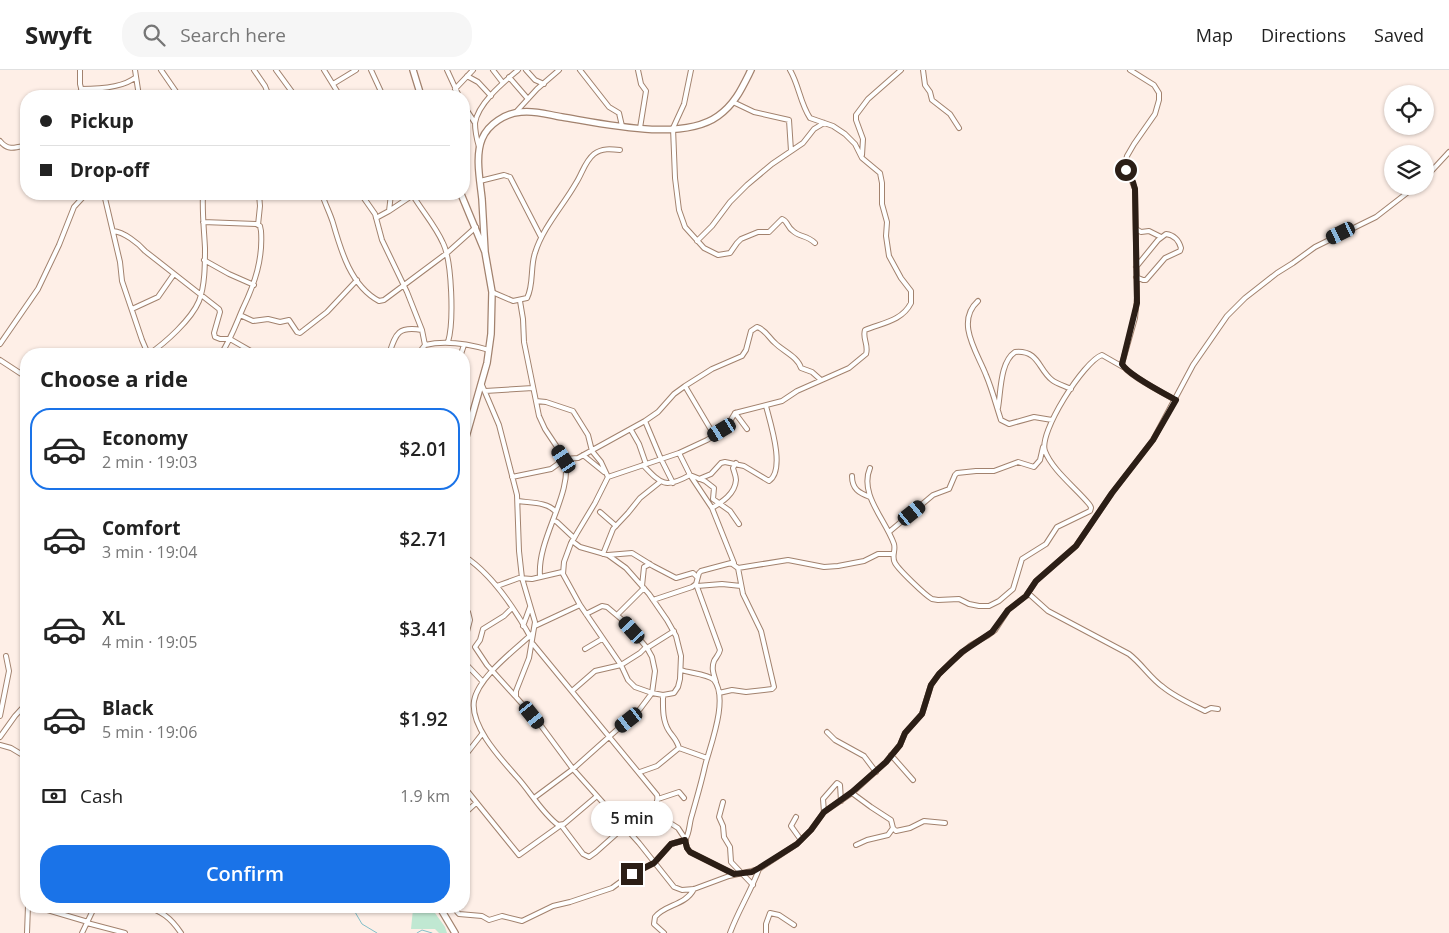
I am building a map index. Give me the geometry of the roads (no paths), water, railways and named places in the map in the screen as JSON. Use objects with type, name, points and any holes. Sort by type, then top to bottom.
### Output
[{"type":"main road","points":[[413,70],[419,90]]},
{"type":"main road","points":[[470,426],[483,388],[492,332],[492,292],[485,252],[480,181],[480,149],[482,139],[488,129],[499,120],[516,112],[527,111],[640,128],[691,128],[718,116],[733,102],[738,97],[751,70]]},
{"type":"main road","points":[[465,200],[485,252]]},
{"type":"main road","points":[[443,913],[455,933]]},
{"type":"street","points":[[80,70],[81,89],[119,84],[136,78]]},
{"type":"street","points":[[135,70],[138,90]]},
{"type":"street","points":[[161,70],[175,90]]},
{"type":"street","points":[[254,70],[266,90]]},
{"type":"street","points":[[276,70],[291,90]]},
{"type":"street","points":[[324,70],[336,90]]},
{"type":"street","points":[[332,84],[356,70]]},
{"type":"street","points":[[371,70],[381,90]]},
{"type":"street","points":[[447,70],[455,89],[473,70]]},
{"type":"street","points":[[493,70],[503,83]]},
{"type":"street","points":[[475,123],[480,111],[491,96],[518,70]]},
{"type":"street","points":[[526,70],[535,80],[544,84]]},
{"type":"street","points":[[516,112],[528,98],[559,70]]},
{"type":"street","points":[[580,70],[609,107],[619,113],[622,126]]},
{"type":"street","points":[[638,70],[641,84],[646,91],[640,128]]},
{"type":"street","points":[[691,70],[684,104],[673,129],[674,178],[682,222],[697,241],[718,255],[728,254],[741,239],[758,232],[769,232],[780,220],[784,219],[792,231],[808,237],[815,243]]},
{"type":"street","points":[[608,555],[626,568],[643,587],[674,631],[679,647],[681,670],[677,690],[672,694],[664,696],[652,693],[635,687],[628,680],[621,665],[580,605],[562,572],[564,559],[573,540],[608,477],[678,453],[726,428],[735,413],[782,401],[797,391],[849,368],[862,358],[867,350],[865,330],[895,319],[903,314],[911,303],[910,291],[889,256],[886,236],[887,222],[881,198],[882,178],[877,170],[862,158],[853,140],[833,126],[812,120],[802,104],[796,82],[790,70]]},
{"type":"street","points":[[862,158],[863,139],[856,115],[872,95],[901,70]]},
{"type":"street","points":[[923,70],[925,85],[930,92],[932,100],[950,114],[959,128]]},
{"type":"street","points":[[1123,366],[1125,350],[1136,310],[1134,185],[1126,170],[1125,162],[1134,144],[1155,114],[1159,100],[1159,93],[1154,85],[1130,70]]},
{"type":"street","points":[[467,76],[481,85],[491,96]]},
{"type":"street","points":[[510,77],[528,98]]},
{"type":"street","points":[[733,102],[754,112],[789,120],[791,150]]},
{"type":"street","points":[[470,115],[475,123],[480,149]]},
{"type":"street","points":[[697,241],[712,226],[730,202],[772,164],[803,143],[814,129],[824,123]]},
{"type":"street","points":[[0,141],[12,148],[20,146]]},
{"type":"street","points":[[492,292],[509,300],[520,301],[527,298],[534,256],[541,237],[576,185],[591,157],[602,150],[620,150]]},
{"type":"street","points":[[1434,168],[1449,152]]},
{"type":"street","points":[[480,181],[504,175],[510,177],[541,237]]},
{"type":"street","points":[[512,608],[504,616],[484,628],[480,640],[475,647],[492,671],[539,723],[573,769],[674,887],[682,890],[694,889],[734,874],[742,874],[759,868],[801,840],[824,812],[841,801],[876,772],[900,745],[905,733],[922,714],[931,685],[939,674],[967,648],[992,632],[1008,610],[1028,593],[1036,581],[1076,546],[1112,493],[1153,440],[1207,345],[1228,316],[1245,298],[1277,272],[1315,247],[1376,217],[1404,195]]},
{"type":"street","points":[[0,344],[38,289],[60,245],[74,207],[80,200]]},
{"type":"street","points":[[105,200],[122,281],[145,348]]},
{"type":"street","points":[[155,348],[179,327],[194,309],[201,294],[204,260],[203,200]]},
{"type":"street","points":[[225,348],[254,285],[258,272],[261,251],[261,231],[258,225],[259,200]]},
{"type":"street","points":[[324,200],[341,250],[357,280],[373,296],[381,301],[447,253],[476,227]]},
{"type":"street","points":[[366,200],[376,218],[382,240],[404,284],[422,330],[425,345]]},
{"type":"street","points":[[389,211],[390,200]]},
{"type":"street","points":[[376,218],[405,200]]},
{"type":"street","points":[[417,200],[435,228],[447,253],[452,316],[448,342]]},
{"type":"street","points":[[202,222],[258,225]]},
{"type":"street","points":[[1136,229],[1141,232],[1149,231],[1161,237]]},
{"type":"street","points":[[113,231],[123,233],[220,310],[214,336],[220,339],[230,339],[246,348]]},
{"type":"street","points":[[1136,267],[1161,237],[1166,234],[1173,236],[1180,244],[1180,251],[1165,258],[1146,280],[1136,277]]},
{"type":"street","points":[[204,260],[254,285]]},
{"type":"street","points":[[132,309],[158,296],[174,274]]},
{"type":"street","points":[[240,315],[253,321],[268,319],[280,322],[289,320],[297,332],[300,333],[328,312],[357,280]]},
{"type":"street","points":[[520,301],[524,340],[542,424],[564,459],[564,480],[561,497],[542,550],[540,576]]},
{"type":"street","points":[[978,301],[972,306],[968,316],[968,333],[988,379],[1001,420],[1012,424],[1037,417],[1052,420]]},
{"type":"street","points":[[512,477],[549,470],[564,459],[576,459],[631,430],[658,412],[674,394],[685,386],[712,369],[742,356],[746,350],[751,331],[757,327],[762,329],[774,343],[798,362],[801,368],[812,372],[821,380]]},
{"type":"street","points":[[391,348],[394,338],[399,332],[410,328],[422,330]]},
{"type":"street","points":[[423,348],[425,345],[448,342],[472,345],[489,350]]},
{"type":"street","points":[[997,410],[1005,367],[1015,352],[1024,352],[1034,357],[1051,379],[1071,389]]},
{"type":"street","points":[[888,532],[933,495],[949,489],[957,473],[998,471],[1018,462],[1034,466],[1040,460],[1052,420],[1071,389],[1098,356],[1106,356],[1176,400]]},
{"type":"street","points":[[0,360],[20,373]]},
{"type":"street","points":[[685,386],[714,435]]},
{"type":"street","points":[[515,696],[530,658],[535,626],[522,578],[519,551],[518,501],[499,424],[483,388],[533,388]]},
{"type":"street","points":[[536,401],[572,410],[588,435],[592,451],[601,462],[608,477]]},
{"type":"street","points":[[699,479],[711,474],[725,462],[736,463],[770,481],[773,479],[776,467],[776,454],[766,406]]},
{"type":"street","points":[[735,413],[742,419],[747,429]]},
{"type":"street","points":[[645,421],[660,459],[673,484]]},
{"type":"street","points":[[631,430],[639,444],[645,464],[660,482],[673,484],[690,475]]},
{"type":"street","points":[[870,468],[866,484],[870,497],[895,548],[894,561],[896,565],[932,598],[938,600],[959,599],[969,604],[989,606],[999,601],[1013,589],[1022,560],[1046,544],[1057,526],[1091,510],[1090,505],[1067,482],[1050,460],[1044,451],[1044,445]]},
{"type":"street","points":[[678,453],[712,508],[734,564],[738,568],[743,594],[761,631],[774,687],[772,689],[747,692],[736,690],[719,693]]},
{"type":"street","points":[[583,455],[599,466],[608,477]]},
{"type":"street","points":[[712,508],[730,494],[736,478],[733,468],[736,463]]},
{"type":"street","points":[[690,475],[712,486],[713,499],[733,514],[739,524]]},
{"type":"street","points":[[852,476],[857,491],[870,497]]},
{"type":"street","points":[[602,554],[611,532],[640,498],[660,482]]},
{"type":"street","points":[[518,501],[544,505],[555,511]]},
{"type":"street","points":[[600,512],[616,526]]},
{"type":"street","points":[[553,520],[584,548],[608,555],[630,552],[676,578],[693,573],[698,577]]},
{"type":"street","points":[[738,568],[788,560],[796,560],[817,566],[838,566],[864,561],[878,554],[894,554]]},
{"type":"street","points":[[470,560],[498,586],[532,638],[548,664],[640,772],[654,790],[658,799],[656,806],[596,852],[588,856],[583,854],[562,825],[553,820],[501,759],[482,734],[474,712],[475,696],[483,682],[492,671],[532,638]]},
{"type":"street","points":[[685,840],[702,786],[707,758],[717,726],[719,693],[712,668],[720,650],[697,585],[698,577],[701,571],[728,563],[734,564]]},
{"type":"street","points":[[617,615],[643,587],[642,570],[650,564]]},
{"type":"street","points":[[498,586],[522,578],[532,579],[562,572]]},
{"type":"street","points":[[653,600],[697,585],[722,584],[741,586]]},
{"type":"street","points":[[1028,593],[1048,611],[1138,660],[1163,688],[1205,711],[1211,708],[1218,709]]},
{"type":"street","points":[[535,626],[580,605]]},
{"type":"street","points":[[523,626],[530,606]]},
{"type":"street","points":[[534,798],[573,769],[609,737],[640,709],[652,693],[656,671],[647,647],[617,615],[605,606],[586,614]]},
{"type":"street","points":[[572,691],[595,671],[621,665],[674,631]]},
{"type":"street","points":[[585,649],[602,639]]},
{"type":"street","points":[[0,716],[9,671],[6,656]]},
{"type":"street","points":[[470,668],[483,682]]},
{"type":"street","points":[[681,670],[709,677],[716,685]]},
{"type":"street","points":[[664,696],[663,712],[666,724],[676,739],[679,748]]},
{"type":"street","points":[[0,737],[20,711]]},
{"type":"street","points":[[827,732],[835,740],[864,756],[876,772]]},
{"type":"street","points":[[470,749],[482,734]]},
{"type":"street","points":[[0,745],[20,753]]},
{"type":"street","points":[[679,748],[707,758]]},
{"type":"street","points":[[640,772],[657,766],[679,748]]},
{"type":"street","points":[[891,755],[913,780]]},
{"type":"street","points":[[824,812],[822,800],[836,783],[840,785],[841,801]]},
{"type":"street","points":[[658,799],[679,792],[684,798]]},
{"type":"street","points":[[852,792],[891,820],[896,831],[912,828],[919,822],[924,821],[944,823]]},
{"type":"street","points":[[470,795],[519,855],[562,825],[597,796]]},
{"type":"street","points":[[723,802],[719,813],[724,829],[724,837],[730,847],[731,862],[753,885]]},
{"type":"street","points":[[470,808],[476,803]]},
{"type":"street","points":[[656,806],[678,828],[690,852],[734,874]]},
{"type":"street","points":[[796,816],[791,826],[801,840]]},
{"type":"street","points":[[856,846],[867,840],[888,835],[893,828]]},
{"type":"street","points":[[457,913],[482,916],[489,920],[502,916],[522,921],[553,906],[612,888],[627,877],[654,863],[671,844],[685,840]]},
{"type":"street","points":[[730,933],[759,868]]},
{"type":"street","points":[[664,933],[654,924],[655,917],[659,912],[688,898],[694,889]]},
{"type":"street","points":[[27,933],[28,913]]},
{"type":"street","points":[[57,913],[125,933]]},
{"type":"street","points":[[82,933],[92,913]]},
{"type":"street","points":[[163,913],[181,933]]},
{"type":"street","points":[[766,933],[766,924],[770,914],[779,915],[794,925]]},
{"type":"waterway","points":[[356,913],[362,924],[377,933]]},
{"type":"waterway","points":[[417,933],[422,930],[432,933]]}]
